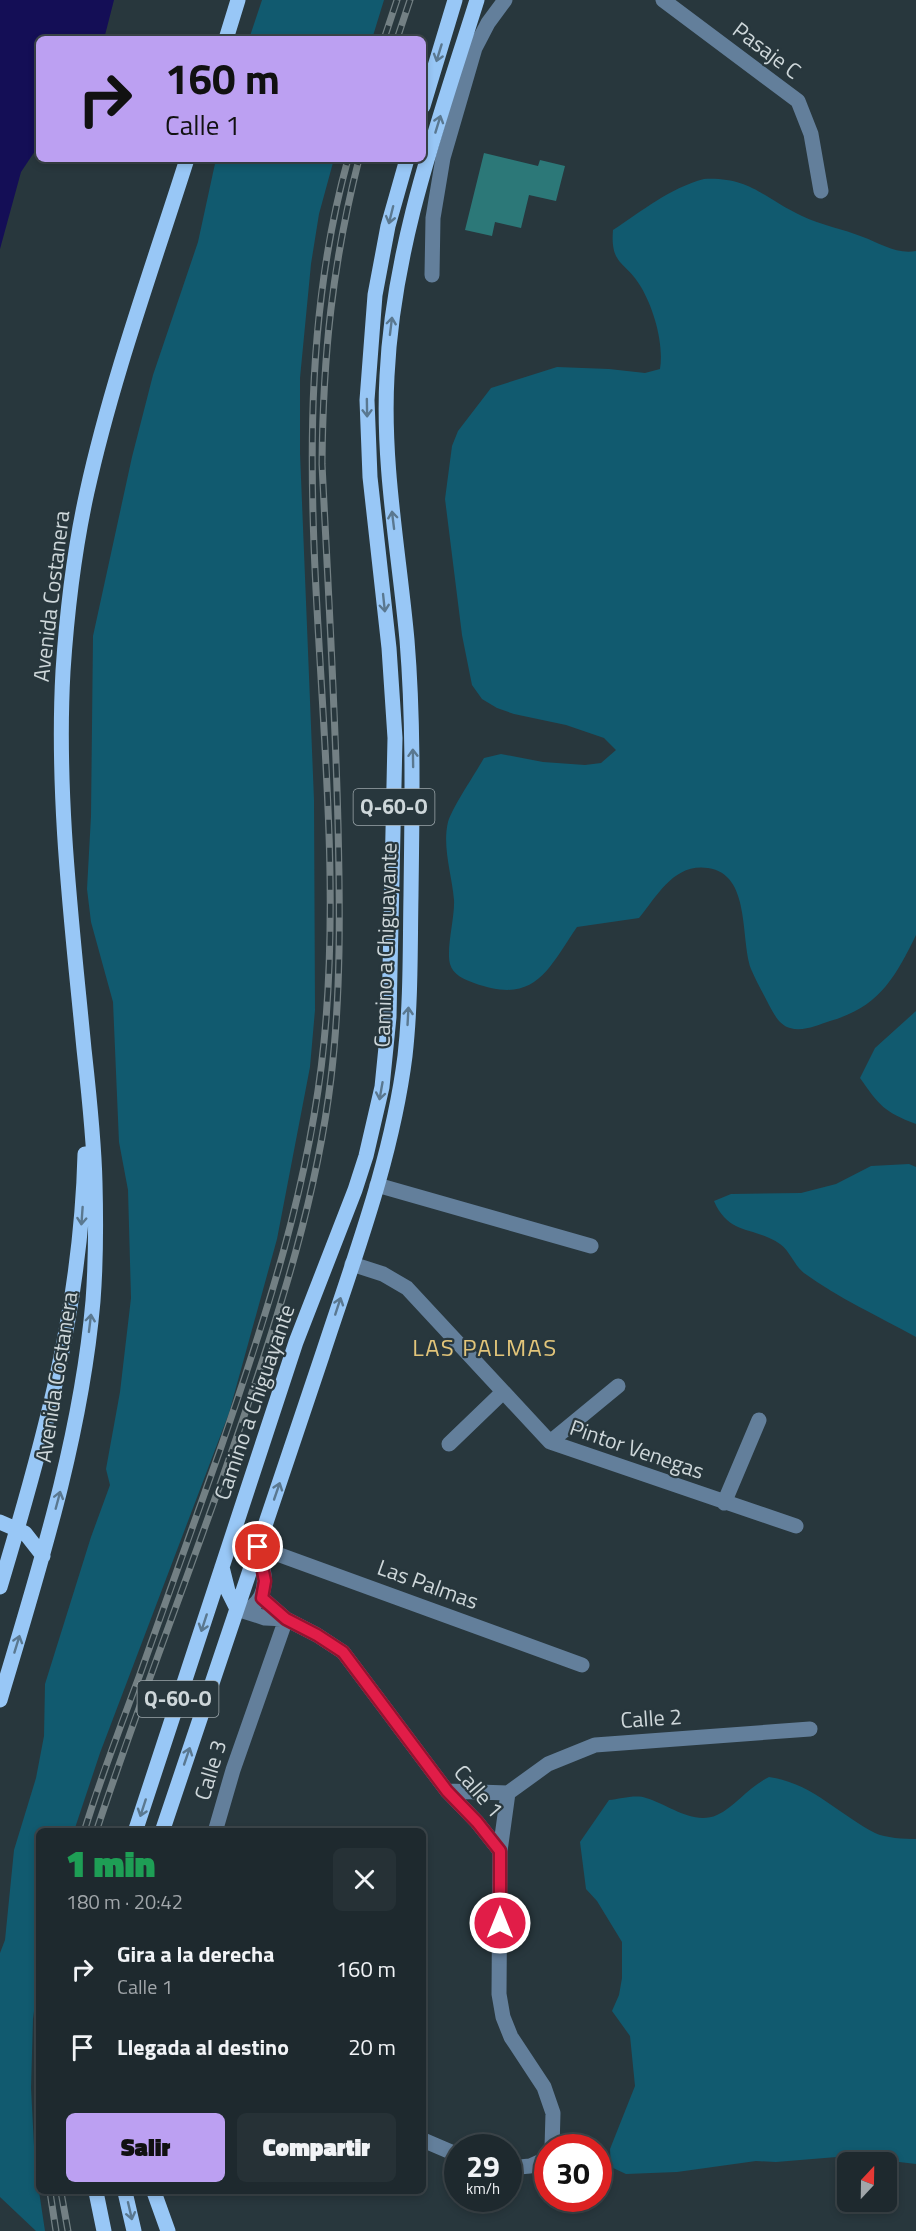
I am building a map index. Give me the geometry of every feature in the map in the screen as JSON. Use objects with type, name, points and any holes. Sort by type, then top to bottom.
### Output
[{"type":"main road","points":[[226,36],[238,0]]},
{"type":"main road","points":[[426,95],[455,0]]},
{"type":"main road","name":"Camino a Chiguayante","points":[[163,1828],[241,1610],[258,1547],[377,1185],[396,1111],[405,1053],[409,972],[413,762],[406,638],[387,448],[389,340],[396,284],[409,221],[477,0]]},
{"type":"main road","name":"Avenida Costanera","points":[[0,1701],[43,1556],[73,1433],[93,1300],[95,1182],[67,853],[62,750],[63,671],[70,591],[82,515],[100,441],[123,360],[186,162]]},
{"type":"main road","name":"Camino a Chiguayante","points":[[136,1828],[296,1342],[362,1167],[375,1122],[383,1075],[389,1017],[395,738],[389,648],[370,477],[367,400],[375,295],[388,226],[406,162]]},
{"type":"main road","name":"Avenida Costanera","points":[[0,1587],[56,1387],[72,1307],[81,1233],[85,1168],[85,1052]]},
{"type":"main road","points":[[0,1521],[18,1528],[31,1538],[43,1556]]},
{"type":"main road","points":[[222,1567],[228,1591],[241,1610]]},
{"type":"main road","points":[[96,2194],[104,2231]]},
{"type":"main road","points":[[125,2194],[134,2231]]},
{"type":"main road","points":[[148,2194],[156,2231]]},
{"type":"main road","points":[[155,2194],[168,2231]]},
{"type":"street","points":[[432,275],[433,218],[443,158],[476,48],[488,23],[505,0]]},
{"type":"street","name":"Pasaje C","points":[[663,0],[798,101],[811,134],[821,191]]},
{"type":"street","points":[[377,1185],[591,1246]]},
{"type":"street","name":"Pintor Venegas","points":[[352,1264],[383,1274],[407,1288],[550,1442],[796,1526]]},
{"type":"street","points":[[550,1442],[618,1386]]},
{"type":"street","points":[[449,1444],[503,1392]]},
{"type":"street","points":[[724,1503],[759,1420]]},
{"type":"street","points":[[241,1610],[255,1606],[262,1598],[265,1581],[258,1547]]},
{"type":"street","name":"Las Palmas","points":[[258,1547],[582,1665]]},
{"type":"street","name":"Calle 1","points":[[262,1598],[286,1619],[343,1652],[447,1791],[477,1822],[500,1851],[500,1994],[503,2017],[511,2037],[544,2087],[553,2113],[552,2134]]},
{"type":"street","name":"Calle 1","points":[[241,1610],[265,1618],[286,1619]]},
{"type":"street","name":"Calle 3","points":[[216,1828],[233,1770],[286,1619]]},
{"type":"street","name":"Calle 2","points":[[508,1793],[548,1764],[595,1745],[810,1730]]},
{"type":"street","points":[[447,1791],[508,1793],[500,1851]]},
{"type":"street","points":[[426,2141],[444,2149]]},
{"type":"shaded area","points":[[0,0],[114,0],[105,36],[36,36],[36,150],[21,172],[0,249]]},
{"type":"shaded area","points":[[262,0],[384,0],[373,36],[250,36]]},
{"type":"shaded area","points":[[215,162],[333,162],[319,214],[311,264],[300,378],[300,453],[314,800],[315,1010],[310,1067],[277,1239],[229,1413],[100,1753],[75,1828],[36,1828],[36,1996],[31,2088],[36,2194],[39,2194],[45,2231],[36,2231],[0,2197],[0,1953],[5,1940],[14,1850],[36,1778],[44,1736],[45,1684],[91,1537],[110,1485],[106,1469],[120,1392],[131,1298],[128,1190],[119,1142],[113,1002],[91,922],[87,889],[91,816],[93,636],[132,457],[153,375],[198,242]]},
{"type":"shaded area","points":[[704,179],[734,181],[756,190],[809,219],[889,248],[916,251],[916,935],[901,965],[873,999],[847,1015],[805,1029],[786,1027],[775,1015],[751,969],[738,894],[722,873],[708,868],[686,870],[676,876],[660,891],[639,918],[577,927],[547,970],[525,987],[512,990],[495,989],[474,983],[456,974],[451,968],[449,958],[454,900],[446,832],[450,816],[484,758],[501,754],[543,762],[585,765],[601,763],[616,750],[604,738],[566,725],[497,708],[482,699],[472,685],[462,635],[445,499],[452,446],[458,431],[491,388],[557,367],[645,373],[660,369],[661,349],[654,316],[641,287],[617,257],[614,250],[613,230],[668,194]]},
{"type":"shaded area","points":[[916,1011],[916,1124],[896,1116],[883,1107],[860,1078],[875,1048]]},
{"type":"shaded area","points":[[909,1164],[916,1167],[916,1337],[817,1282],[801,1270],[780,1244],[727,1220],[714,1201],[731,1194],[801,1193],[836,1184],[871,1166]]},
{"type":"shaded area","points":[[769,1777],[784,1780],[812,1792],[879,1835],[916,1839],[916,2164],[897,2162],[897,2152],[837,2152],[837,2157],[776,2162],[756,2161],[677,2172],[626,2174],[612,2167],[612,2144],[635,2086],[630,2036],[612,2011],[619,1995],[622,1978],[622,1942],[597,1901],[586,1889],[580,1842],[609,1800],[642,1797],[690,1816],[708,1818],[730,1807]]},
{"type":"building","points":[[484,153],[538,166],[540,160],[565,166],[556,201],[529,195],[521,228],[495,222],[492,236],[465,230]]},
{"type":"railway","points":[[385,36],[397,0]]},
{"type":"railway","points":[[398,36],[410,0]]},
{"type":"railway","points":[[85,1828],[254,1350],[297,1198],[317,1095],[324,1042],[330,932],[329,821],[312,489],[314,379],[325,269],[347,162]]},
{"type":"railway","points":[[97,1828],[271,1335],[307,1208],[325,1122],[337,1015],[339,920],[335,734],[322,464],[324,386],[336,274],[358,162]]},
{"type":"railway","points":[[50,2194],[56,2231]]},
{"type":"railway","points":[[61,2194],[68,2231]]},
{"type":"district","name":"LAS PALMAS","points":[[485,1348]]},
{"type":"route","points":[[258,1547],[265,1581],[262,1598],[286,1619],[302,1626],[343,1652],[362,1674],[447,1791],[477,1822],[500,1851],[500,1923]]}]
